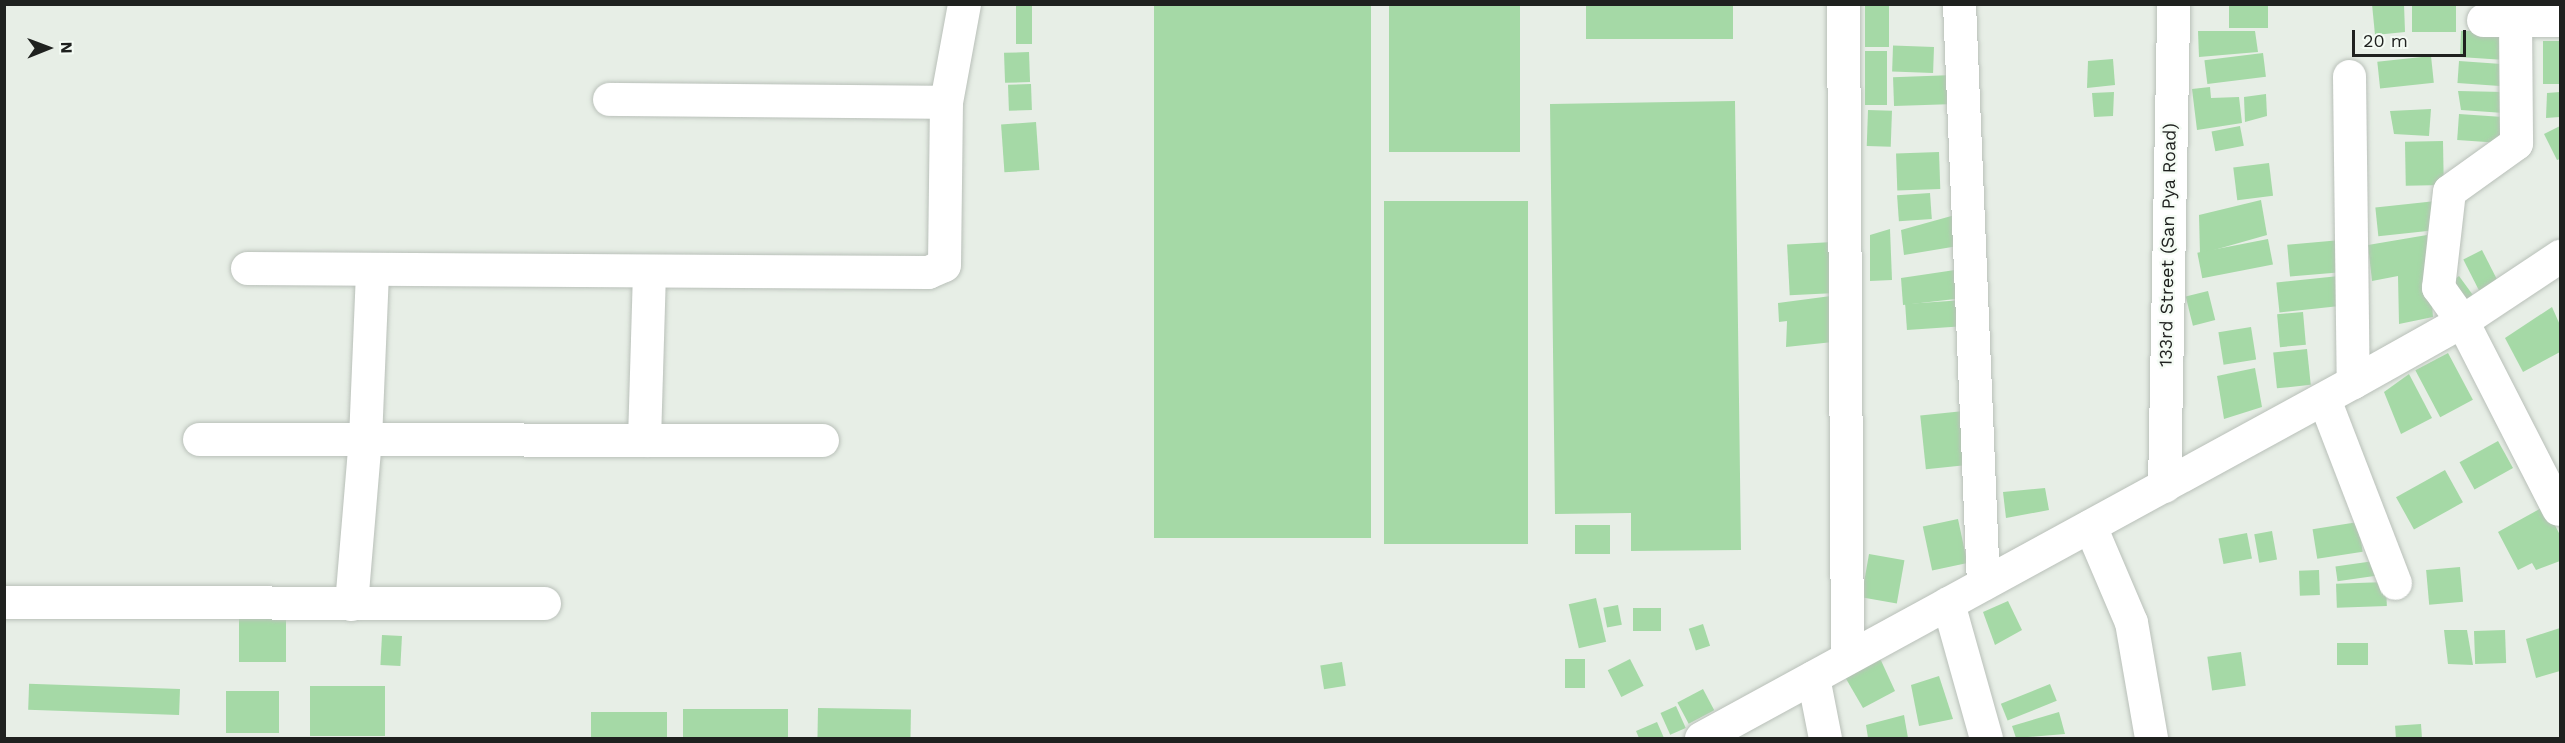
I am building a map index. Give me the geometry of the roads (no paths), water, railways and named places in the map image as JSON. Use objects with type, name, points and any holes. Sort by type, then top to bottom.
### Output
[{"type":"street","points":[[247,268],[928,272],[944,266],[946,102],[964,4]]},
{"type":"street","points":[[1843,4],[1847,657]]},
{"type":"street","points":[[1959,4],[1983,585]]},
{"type":"street","name":"133rd Street (San Pya Road)","points":[[2164,486],[2173,4]]},
{"type":"street","points":[[2482,20],[2560,20]]},
{"type":"street","points":[[2516,20],[2516,143],[2449,191],[2442,230],[2438,287],[2462,321],[2558,509]]},
{"type":"street","points":[[2349,76],[2353,382]]},
{"type":"street","points":[[609,99],[946,102]]},
{"type":"street","points":[[1701,738],[2324,399],[2462,321],[2560,256]]},
{"type":"street","points":[[351,604],[365,439],[372,269]]},
{"type":"street","points":[[644,440],[649,271]]},
{"type":"street","points":[[2324,399],[2395,583]]},
{"type":"street","points":[[199,439],[822,440]]},
{"type":"street","points":[[2090,526],[2130,622],[2146,689],[2151,738]]},
{"type":"street","points":[[4,602],[544,603]]},
{"type":"street","points":[[1948,603],[1986,738]]},
{"type":"street","points":[[1813,677],[1824,738]]}]
